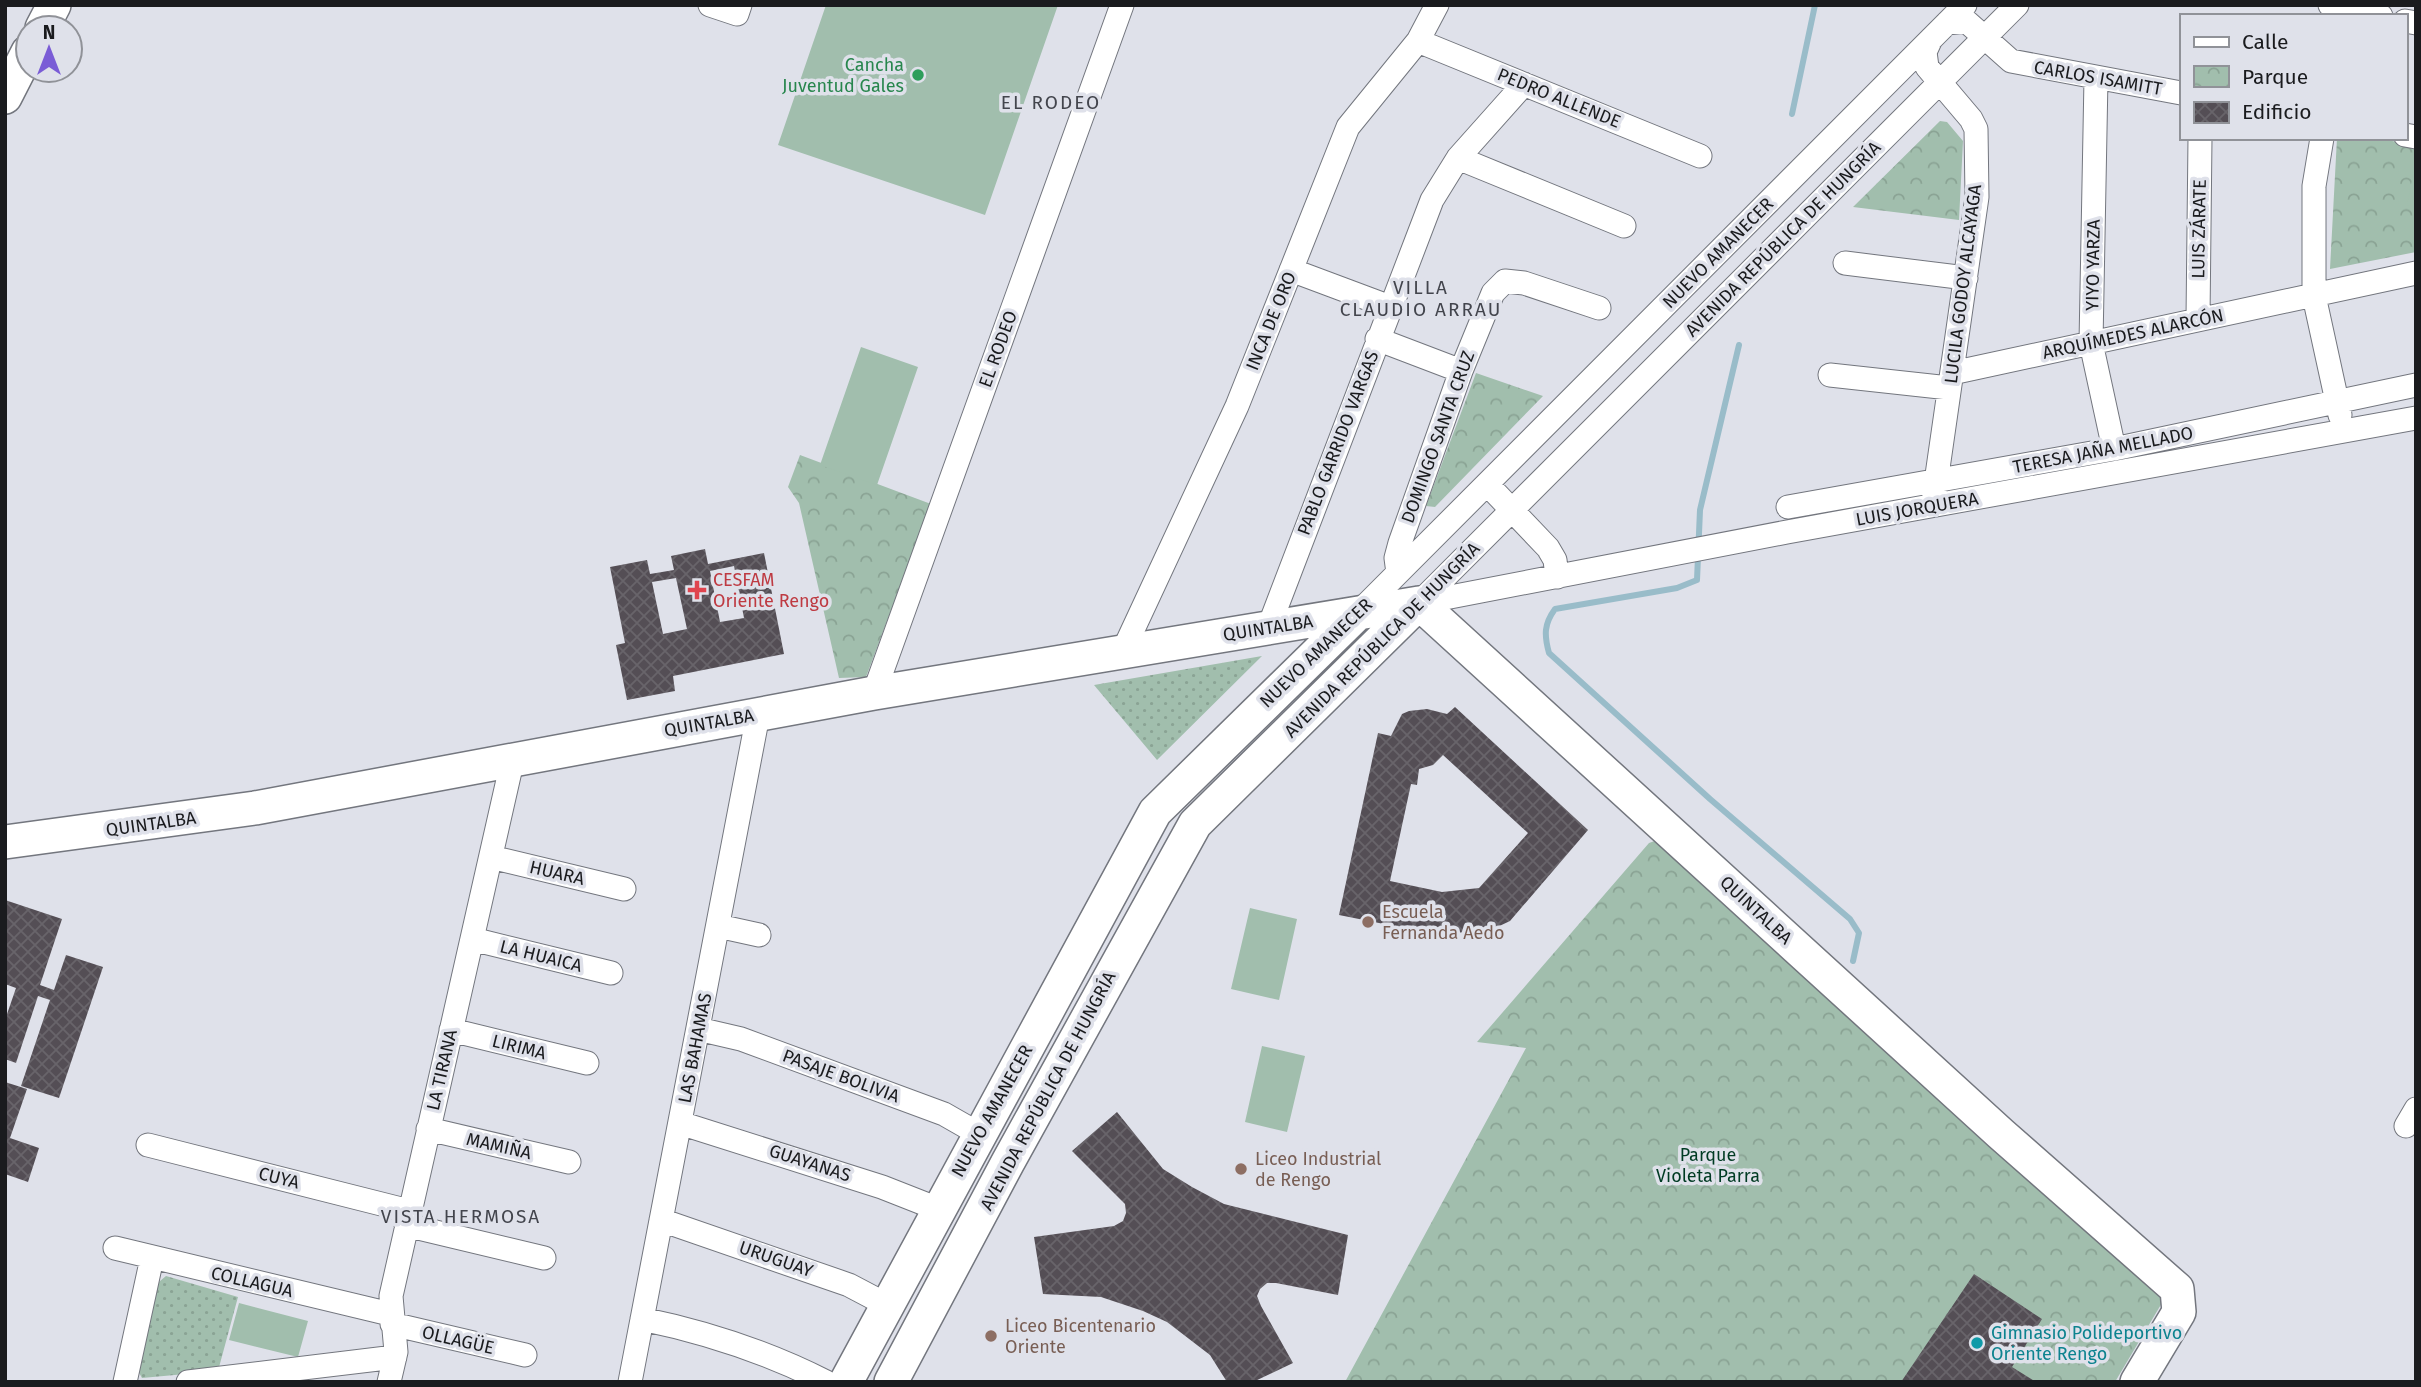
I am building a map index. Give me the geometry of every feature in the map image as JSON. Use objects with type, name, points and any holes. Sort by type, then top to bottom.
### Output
[{"type":"street","points":[[710,5],[738,10]]},
{"type":"street","name":"EL RODEO","points":[[874,693],[1122,5]]},
{"type":"street","name":"INCA DE ORO","points":[[1123,650],[1237,406],[1348,127],[1418,41],[1437,5]]},
{"type":"street","name":"NUEVO AMANECER","points":[[846,1382],[1154,812],[1357,614],[1965,5]]},
{"type":"street","name":"AVENIDA REPÚBLICA DE HUNGRÍA","points":[[891,1382],[1118,960],[1195,824],[2017,5]]},
{"type":"street","points":[[2343,10],[2368,14]]},
{"type":"street","name":"CARLOS ISAMITT","points":[[1939,31],[1966,21],[2011,61],[2180,93]]},
{"type":"street","name":"LUCILA GODOY ALCAYAGA","points":[[1934,506],[1934,483],[1978,197],[1976,129],[1925,61],[1925,51],[1939,31]]},
{"type":"street","name":"PEDRO ALLENDE","points":[[1418,41],[1700,156]]},
{"type":"street","name":"YIYO YARZA","points":[[2096,78],[2091,343],[2114,449]]},
{"type":"street","points":[[5,97],[14,79]]},
{"type":"street","name":"PABLO GARRIDO VARGAS","points":[[1268,629],[1432,200],[1458,158],[1524,84]]},
{"type":"street","name":"LUIS ZÁRATE","points":[[2198,320],[2200,140]]},
{"type":"street","points":[[2322,140],[2314,186],[2314,296],[2338,402],[2342,432]]},
{"type":"street","points":[[1458,158],[1624,226]]},
{"type":"street","points":[[1845,263],[1966,278]]},
{"type":"street","points":[[1291,270],[1390,307]]},
{"type":"street","name":"ARQUÍMEDES ALARCÓN","points":[[1830,375],[1951,381],[2091,343],[2416,272]]},
{"type":"street","name":"DOMINGO SANTA CRUZ","points":[[1398,573],[1396,558],[1400,543],[1461,372],[1493,293],[1505,281],[1524,283],[1599,308]]},
{"type":"street","points":[[1377,339],[1461,372]]},
{"type":"street","name":"TERESA JAÑA MELLADO","points":[[1788,507],[2114,449],[2416,385]]},
{"type":"street","name":"LUIS JORQUERA","points":[[1419,603],[1698,549],[2416,418]]},
{"type":"street","points":[[1487,484],[1548,548],[1555,560],[1558,577]]},
{"type":"street","name":"QUINTALBA","points":[[5,842],[255,808],[874,693],[1419,603],[2001,1134],[2177,1289],[2179,1312],[2137,1382]]},
{"type":"street","points":[[1268,629],[1278,636],[1291,678]]},
{"type":"street","name":"LAS BAHAMAS","points":[[630,1382],[758,715]]},
{"type":"street","name":"LA TIRANA","points":[[389,1382],[395,1357],[390,1296],[513,758]]},
{"type":"street","name":"HUARA","points":[[491,857],[624,889]]},
{"type":"street","points":[[718,926],[759,935]]},
{"type":"street","name":"LA HUAICA","points":[[472,939],[611,973]]},
{"type":"street","points":[[1084,945],[1118,960]]},
{"type":"street","name":"LIRIMA","points":[[451,1030],[587,1063]]},
{"type":"street","name":"PASAJE BOLIVIA","points":[[698,1030],[741,1039],[944,1114],[979,1134]]},
{"type":"street","name":"GUAYANAS","points":[[680,1123],[882,1187],[938,1209]]},
{"type":"street","name":"MAMIÑA","points":[[428,1129],[569,1162]]},
{"type":"street","name":"CUYA","points":[[148,1145],[544,1258]]},
{"type":"street","points":[[938,1209],[974,1228]]},
{"type":"street","name":"URUGUAY","points":[[662,1220],[849,1285],[887,1305]]},
{"type":"street","name":"COLLAGUA","points":[[114,1248],[391,1319]]},
{"type":"street","points":[[125,1382],[152,1258]]},
{"type":"street","name":"OLLAGÜE","points":[[391,1319],[524,1355]]},
{"type":"street","points":[[642,1319],[680,1327],[794,1365],[826,1382]]},
{"type":"street","points":[[188,1382],[395,1357]]},
{"type":"green space","name":"Cancha Juventud Gales","points":[[826,5],[1058,5],[985,215],[778,145]]},
{"type":"green space","points":[[1940,121],[1947,122],[1963,141],[1959,220],[1853,207]]},
{"type":"green space","points":[[2337,140],[2388,140],[2416,146],[2416,252],[2330,269]]},
{"type":"green space","points":[[2416,159],[2416,206],[2407,205]]},
{"type":"green space","points":[[861,347],[918,367],[877,485],[820,465]]},
{"type":"green space","points":[[1476,373],[1543,396],[1435,507],[1426,506]]},
{"type":"green space","points":[[800,455],[931,504],[866,677],[839,678],[799,503],[788,487]]},
{"type":"green space","points":[[1262,656],[1157,760],[1094,685]]},
{"type":"green space","name":"Parque Violeta Parra","points":[[1663,838],[2172,1286],[2115,1382],[1345,1382],[1526,1048],[1477,1042],[1649,843]]},
{"type":"green space","points":[[1250,908],[1297,919],[1279,1000],[1231,989]]},
{"type":"green space","points":[[1262,1046],[1305,1056],[1287,1132],[1245,1122]]},
{"type":"green space","points":[[166,1276],[238,1297],[218,1371],[142,1378],[137,1369],[154,1286]]},
{"type":"green space","points":[[239,1303],[308,1321],[298,1357],[229,1340]]},
{"type":"building","points":[[705,549],[708,564],[764,553],[784,654],[673,676],[675,691],[627,700],[616,645],[625,643],[610,567],[647,560],[650,574],[674,570],[671,556]],"holes":[[[734,566],[744,618],[720,622],[710,571]],[[676,578],[687,629],[663,634],[652,582]]]},
{"type":"building","points":[[1455,707],[1588,830],[1510,921],[1493,929],[1439,935],[1339,915],[1378,733],[1391,736],[1402,714],[1409,711],[1427,709],[1447,714]],"holes":[[[1443,755],[1528,833],[1479,888],[1442,892],[1390,881],[1411,784],[1417,785],[1419,769],[1433,765]]]},
{"type":"building","points":[[5,900],[62,919],[40,985],[54,990],[66,955],[103,967],[59,1098],[21,1086],[50,1000],[38,996],[16,1063],[5,1059],[5,1020],[16,988],[5,984]]},
{"type":"building","points":[[5,1082],[27,1089],[10,1138],[39,1148],[28,1182],[5,1174]]},
{"type":"building","points":[[1117,1112],[1163,1169],[1192,1187],[1224,1204],[1348,1235],[1338,1295],[1276,1283],[1267,1283],[1260,1289],[1257,1296],[1261,1306],[1293,1363],[1253,1382],[1227,1382],[1210,1355],[1167,1322],[1101,1297],[1043,1294],[1034,1237],[1114,1226],[1123,1221],[1125,1204],[1072,1151]]},
{"type":"building","name":"Gimnasio Polideportivo Oriente Rengo","points":[[1974,1274],[2042,1319],[2012,1367],[2036,1382],[1901,1382]]},
{"type":"waterway","points":[[1792,114],[1815,5]]},
{"type":"waterway","points":[[1739,345],[1700,510],[1697,580],[1677,588],[1555,609],[1547,625],[1547,647],[1549,653],[1710,799],[1850,919],[1859,933],[1853,961]]},
{"type":"place","name":"Cancha Juventud Gales","points":[[918,75]]},
{"type":"place","name":"CESFAM Oriente Rengo","points":[[697,590]]},
{"type":"place","name":"Escuela Fernanda Aedo","points":[[1368,922]]},
{"type":"place","name":"Liceo Industrial de Rengo","points":[[1241,1169]]},
{"type":"place","name":"Liceo Bicentenario Oriente","points":[[991,1336]]},
{"type":"place","name":"Gimnasio Polideportivo Oriente Rengo","points":[[1977,1343]]},
{"type":"district","name":"EL RODEO","points":[[1051,102]]},
{"type":"district","name":"VILLA CLAUDIO ARRAU","points":[[1421,298]]},
{"type":"district","name":"VISTA HERMOSA","points":[[461,1216]]}]
